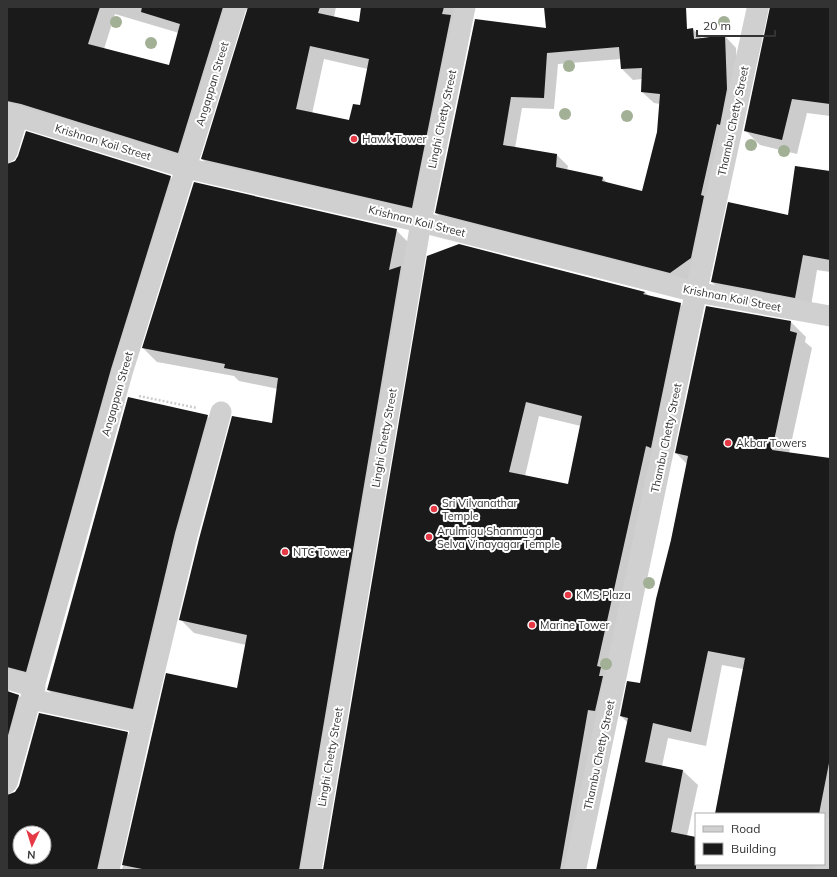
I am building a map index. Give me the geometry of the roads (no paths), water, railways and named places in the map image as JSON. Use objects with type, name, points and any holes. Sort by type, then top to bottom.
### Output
[{"type":"street","name":"Angappan Street","points":[[7,783],[117,392],[236,7]]},
{"type":"street","name":"Linghi Chetty Street","points":[[311,870],[421,222],[465,7]]},
{"type":"street","name":"Thambu Chetty Street","points":[[575,870],[696,292],[758,7]]},
{"type":"street","name":"Krishnan Koil Street","points":[[12,115],[186,168],[421,222],[696,292],[830,316]]},
{"type":"street","points":[[7,152],[12,115]]},
{"type":"street","points":[[108,870],[187,536],[221,412]]},
{"type":"street","points":[[7,679],[33,693],[142,723]]},
{"type":"street","points":[[825,858],[830,828]]},
{"type":"place","name":"Hawk Tower","points":[[354,139]]},
{"type":"place","name":"Akbar Towers","points":[[728,443]]},
{"type":"place","name":"Sri Vilvanathar Temple","points":[[434,509]]},
{"type":"place","name":"Arulmigu Shanmuga Selva Vinayagar Temple","points":[[429,537]]},
{"type":"place","name":"NTC Tower","points":[[285,552]]},
{"type":"place","name":"KMS Plaza","points":[[568,595]]},
{"type":"place","name":"Marine Tower","points":[[532,625]]}]
